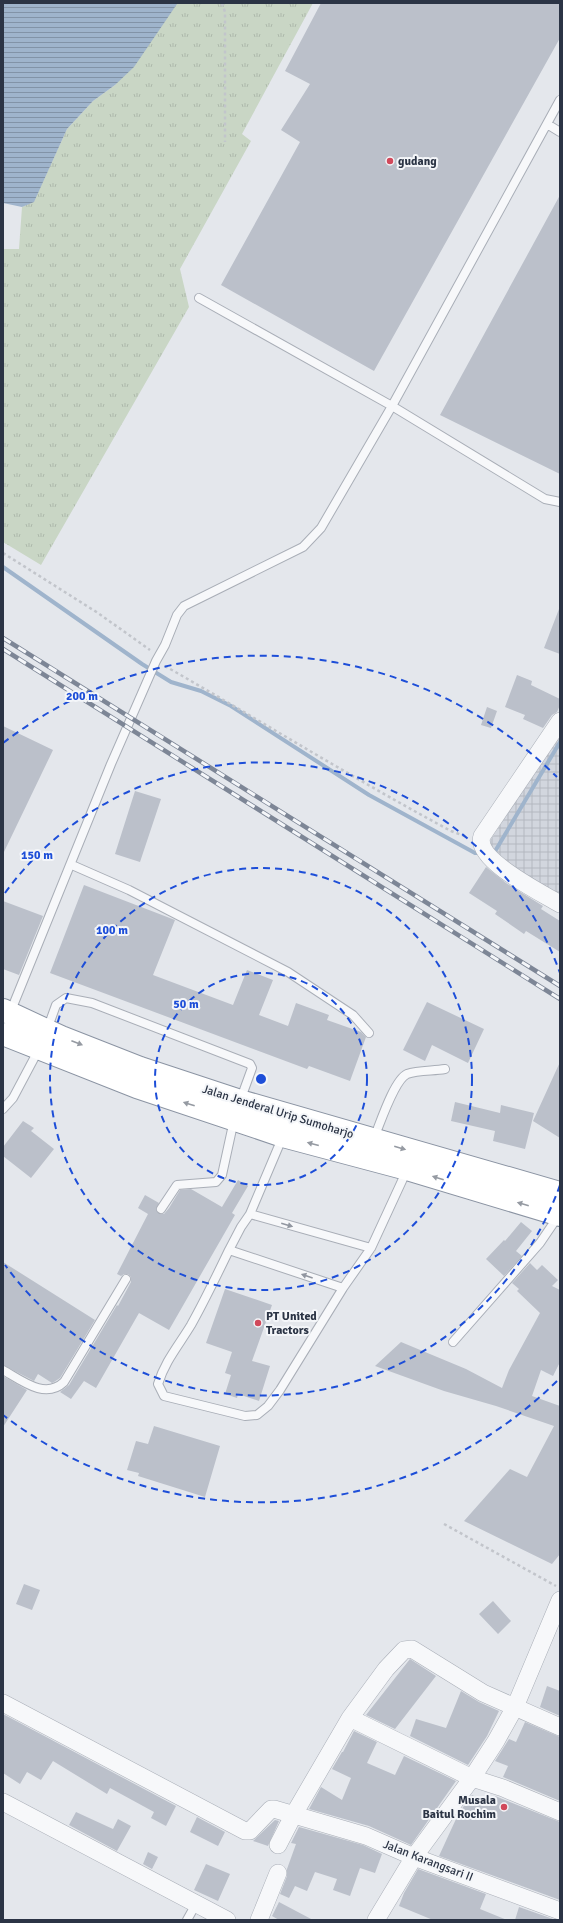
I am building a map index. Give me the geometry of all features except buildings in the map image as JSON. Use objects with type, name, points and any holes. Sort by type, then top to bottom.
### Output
[{"type":"highway","name":"Jalan Jenderal Urip Sumoharjo","points":[[5,1014],[43,1040]]},
{"type":"highway","name":"Jalan Jenderal Urip Sumoharjo","points":[[3,1034],[43,1040],[140,1068],[237,1110],[283,1136],[560,1208]]},
{"type":"highway","name":"Jalan Jenderal Urip Sumoharjo","points":[[237,1110],[373,1141],[560,1208]]},
{"type":"street","points":[[560,721],[482,836],[484,849],[495,864],[560,904]]},
{"type":"street","points":[[376,1920],[414,1857],[472,1778],[516,1706],[560,1600]]},
{"type":"street","points":[[278,1845],[294,1814],[350,1718],[386,1669],[404,1650],[412,1649],[483,1693],[516,1706],[560,1728]]},
{"type":"street","name":"Jalan Karangsari II","points":[[3,1703],[245,1831],[250,1831],[272,1809],[294,1814],[366,1836],[414,1857],[560,1911]]},
{"type":"street","points":[[350,1718],[472,1778],[503,1788],[560,1812]]},
{"type":"street","points":[[3,1802],[227,1920]]},
{"type":"street","points":[[259,1920],[278,1874]]},
{"type":"lane","points":[[5,1014],[72,865],[111,764],[177,615],[184,606],[303,547],[321,528],[392,406],[560,100]]},
{"type":"lane","points":[[547,124],[560,132]]},
{"type":"lane","points":[[199,298],[392,406],[545,499],[560,502]]},
{"type":"lane","points":[[72,865],[129,890],[288,972],[353,1015],[369,1033]]},
{"type":"lane","points":[[3,1109],[13,1098],[43,1040],[56,1005],[66,998],[92,1003],[250,1064],[252,1068],[237,1110],[222,1175],[216,1182],[177,1185],[161,1210]]},
{"type":"lane","points":[[373,1141],[393,1093],[402,1077],[408,1074],[445,1069]]},
{"type":"lane","points":[[283,1136],[250,1214],[241,1227],[203,1304],[186,1334],[166,1363],[158,1384],[164,1396],[245,1416],[256,1414],[268,1406],[280,1390],[343,1288],[371,1248],[407,1169]]},
{"type":"lane","points":[[452,1342],[540,1243],[560,1208]]},
{"type":"lane","points":[[250,1214],[371,1248]]},
{"type":"lane","points":[[229,1250],[343,1288]]},
{"type":"lane","points":[[3,1370],[33,1387],[52,1390],[59,1387],[64,1382],[126,1279]]},
{"type":"lane","points":[[187,1920],[196,1904]]},
{"type":"path","points":[[222,3],[225,12],[225,142]]},
{"type":"path","points":[[3,553],[98,613],[156,661],[401,804],[484,849]]},
{"type":"path","points":[[444,1524],[560,1588]]},
{"type":"shaded area","points":[[560,733],[560,905],[480,856]]},
{"type":"green space","points":[[177,3],[313,3],[242,134],[251,141],[180,269],[189,307],[41,565],[3,542],[3,249],[19,249],[22,207],[34,201],[67,129],[93,101],[115,85],[149,44]]},
{"type":"water","points":[[3,3],[177,4],[134,67],[115,85],[93,101],[67,129],[34,202],[22,207],[3,203]]},
{"type":"waterway","points":[[3,567],[142,664],[171,682],[201,691],[231,706],[369,795],[475,853],[481,853]]},
{"type":"waterway","points":[[494,853],[560,742]]},
{"type":"railway","points":[[3,638],[560,986]]},
{"type":"railway","points":[[3,649],[560,999]]},
{"type":"place","name":"gudang","points":[[390,161]]},
{"type":"place","name":"PT United Tractors","points":[[258,1323]]},
{"type":"place","name":"Musala Baitul Rochim","points":[[504,1807]]}]
